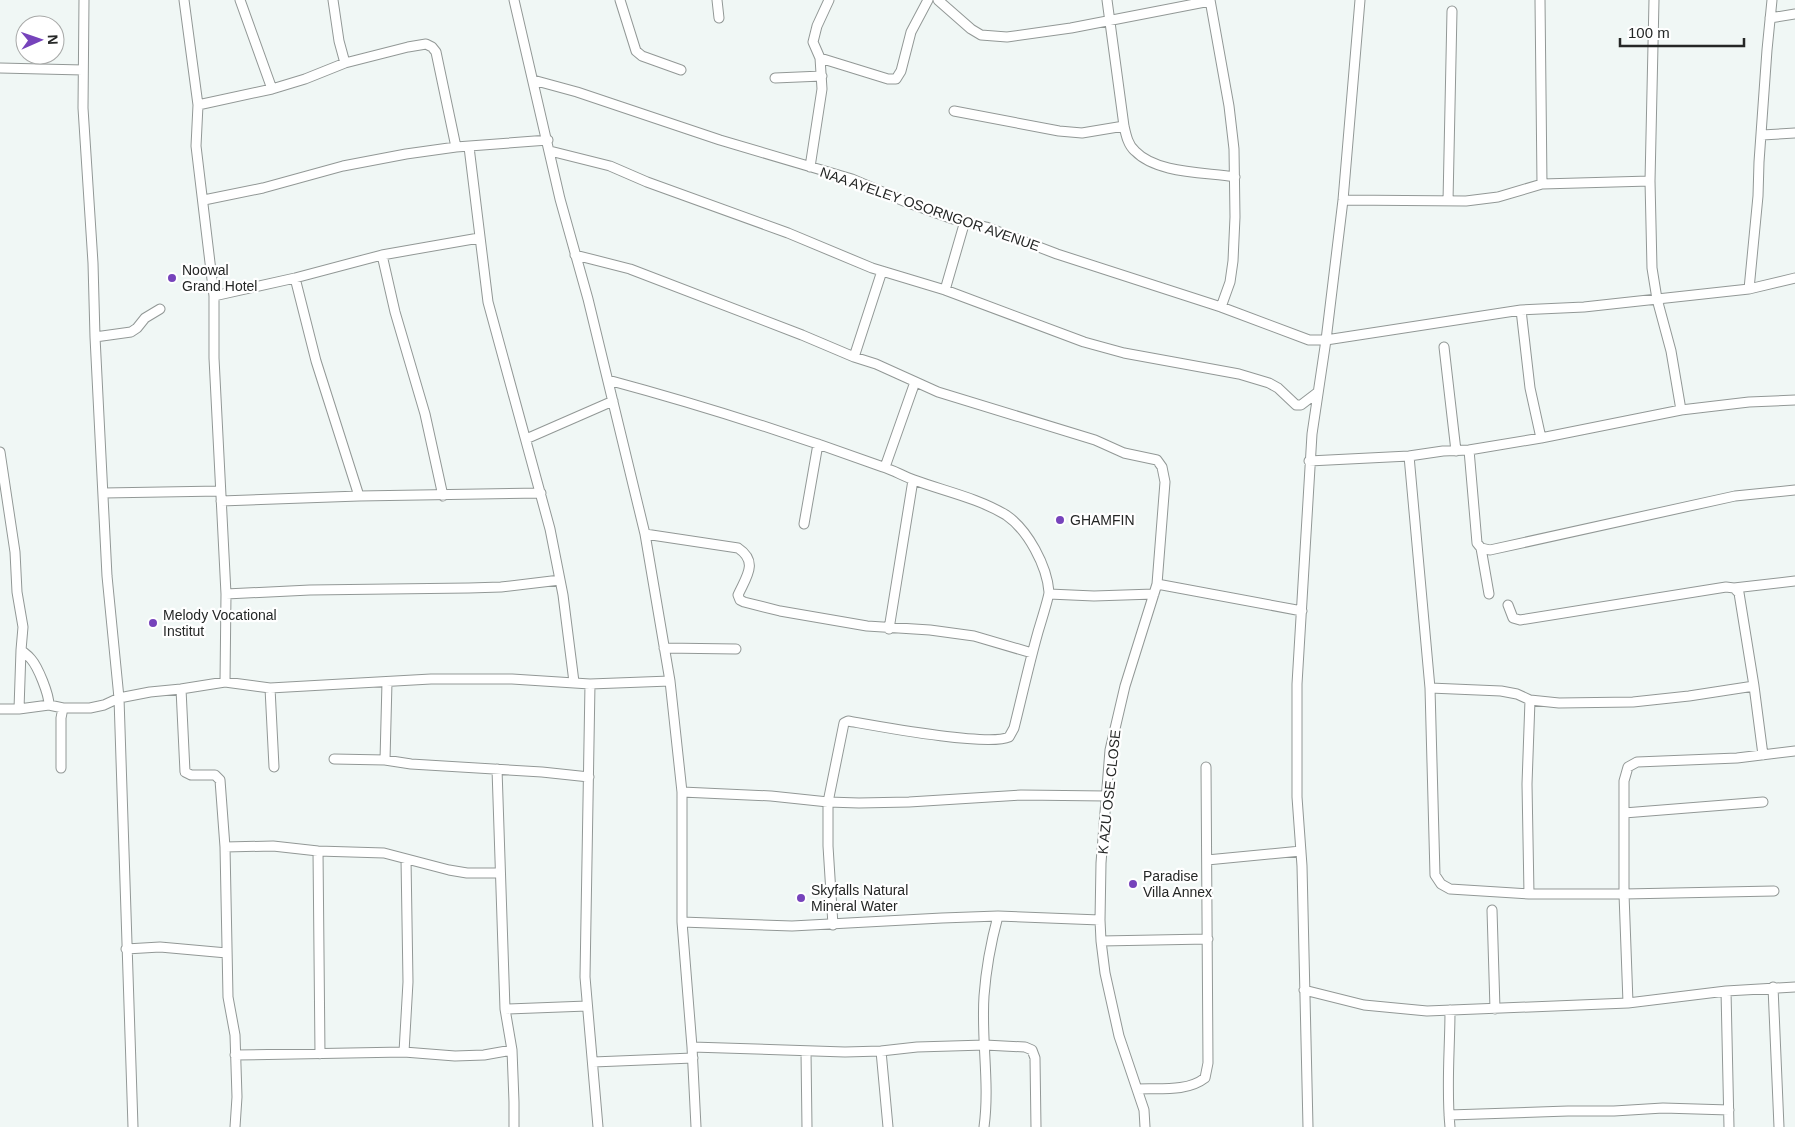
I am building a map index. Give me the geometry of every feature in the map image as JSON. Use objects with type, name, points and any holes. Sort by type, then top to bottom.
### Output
[{"type":"street","points":[[84,0],[83,108],[93,263],[107,576],[119,698],[133,1127]]},
{"type":"street","points":[[184,0],[198,105],[196,146],[204,200],[214,296],[214,358],[226,594],[225,682]]},
{"type":"street","points":[[240,0],[272,89]]},
{"type":"street","points":[[332,0],[345,63]]},
{"type":"street","points":[[514,0],[575,256],[588,299],[645,534],[670,681],[682,792],[682,922],[693,1058],[696,1127]]},
{"type":"street","points":[[620,0],[636,51],[642,56],[681,70]]},
{"type":"street","points":[[716,0],[719,18]]},
{"type":"street","points":[[810,166],[820,106],[822,76],[820,58],[813,42],[817,26],[829,0]]},
{"type":"street","points":[[820,58],[888,79],[896,79],[901,71],[912,32],[928,0]]},
{"type":"street","points":[[938,0],[981,35],[993,37],[1007,37],[1071,28],[1210,0],[1229,106],[1236,177],[1233,261],[1230,282],[1222,306]]},
{"type":"street","points":[[1107,0],[1124,126],[1128,141],[1134,151],[1159,165],[1179,171],[1236,177]]},
{"type":"street","points":[[1308,1127],[1296,717],[1309,461],[1343,200],[1360,0]]},
{"type":"street","points":[[1540,0],[1542,184]]},
{"type":"street","points":[[1654,0],[1650,180],[1652,268],[1657,300],[1671,351],[1681,410]]},
{"type":"street","points":[[1748,288],[1758,196],[1772,0]]},
{"type":"street","points":[[1448,201],[1452,11]]},
{"type":"street","points":[[1770,18],[1795,14]]},
{"type":"street","points":[[198,105],[272,89],[305,79],[345,63],[408,46],[426,44],[432,47],[438,59],[456,147]]},
{"type":"street","points":[[0,68],[83,70]]},
{"type":"street","points":[[775,78],[822,76]]},
{"type":"street","name":"NAA AYELEY OSORNGOR AVENUE","points":[[533,80],[577,92],[720,140],[852,180],[906,202],[1012,236],[1057,254],[1222,306],[1309,340],[1326,340],[1521,310],[1584,307],[1657,300],[1748,288],[1795,278]]},
{"type":"street","points":[[954,111],[1066,132],[1082,133],[1124,126]]},
{"type":"street","points":[[1762,135],[1795,133]]},
{"type":"street","points":[[204,200],[263,188],[343,166],[406,154],[456,147],[548,140]]},
{"type":"street","points":[[469,146],[488,302],[541,493],[560,580],[574,682]]},
{"type":"street","points":[[550,151],[610,166],[647,182],[779,229],[882,271],[945,290],[1084,342],[1157,360],[1239,374],[1269,383],[1278,388],[1296,405],[1301,404],[1318,392]]},
{"type":"street","points":[[1343,200],[1466,201],[1498,197],[1542,184],[1650,180]]},
{"type":"street","points":[[945,290],[965,221]]},
{"type":"street","points":[[214,296],[295,278],[382,255],[479,238]]},
{"type":"street","points":[[382,255],[395,312],[430,432],[443,496]]},
{"type":"street","points":[[575,256],[630,269],[893,371],[915,382],[885,468]]},
{"type":"street","points":[[854,357],[882,271]]},
{"type":"street","points":[[295,278],[316,361],[359,496]]},
{"type":"street","points":[[95,337],[131,332],[145,318],[160,309]]},
{"type":"street","points":[[1521,310],[1530,388],[1541,438]]},
{"type":"street","points":[[1444,347],[1456,450]]},
{"type":"street","points":[[608,380],[691,402],[818,444],[990,507],[1006,516],[1021,528],[1034,547],[1043,567],[1049,594],[1032,653],[1014,728],[1009,737],[999,740],[950,736],[844,722],[828,802],[828,846],[833,925]]},
{"type":"street","name":"K AZU OSE CLOSE","points":[[915,382],[938,392],[1095,440],[1124,454],[1157,460],[1162,467],[1165,482],[1157,584],[1126,686],[1110,750],[1101,863],[1100,920],[1105,972],[1119,1036],[1144,1110],[1145,1127]]},
{"type":"street","points":[[526,439],[612,400]]},
{"type":"street","points":[[1309,461],[1409,456],[1469,450],[1541,438],[1681,410],[1748,402],[1795,400]]},
{"type":"street","points":[[804,524],[818,444]]},
{"type":"street","points":[[1469,450],[1477,543],[1482,548],[1490,550],[1735,496],[1795,490]]},
{"type":"street","points":[[0,452],[23,627],[20,709]]},
{"type":"street","points":[[1409,456],[1430,688],[1435,874],[1441,884],[1450,889],[1529,894],[1774,891]]},
{"type":"street","points":[[889,629],[913,480]]},
{"type":"street","points":[[104,494],[220,491]]},
{"type":"street","points":[[221,501],[359,496],[541,493]]},
{"type":"street","points":[[645,534],[742,550],[748,556],[750,565],[738,595],[740,600],[744,602],[780,611],[867,626],[889,629],[930,630],[974,636],[1032,653]]},
{"type":"street","points":[[1482,548],[1489,594]]},
{"type":"street","points":[[226,594],[310,590],[501,587],[560,580]]},
{"type":"street","points":[[1508,605],[1513,618],[1520,620],[1726,587],[1734,588],[1795,581]]},
{"type":"street","points":[[1157,584],[1302,611]]},
{"type":"street","points":[[1734,588],[1739,593],[1763,755]]},
{"type":"street","points":[[1049,594],[1094,596],[1154,594]]},
{"type":"street","points":[[664,648],[736,649]]},
{"type":"street","points":[[21,650],[31,659],[38,671],[49,699],[49,705]]},
{"type":"street","points":[[0,708],[20,709],[49,705],[64,708],[90,708],[104,705],[119,698],[150,692],[225,682],[270,688],[430,680],[512,679],[590,684],[670,681]]},
{"type":"street","points":[[385,760],[387,682]]},
{"type":"street","points":[[590,684],[586,927],[587,1006],[598,1127]]},
{"type":"street","points":[[1430,688],[1501,691],[1517,694],[1530,700],[1559,703],[1633,702],[1754,686]]},
{"type":"street","points":[[270,688],[274,767]]},
{"type":"street","points":[[181,689],[185,772],[191,775],[215,775],[220,780],[225,847],[228,997],[235,1035],[237,1097],[235,1127]]},
{"type":"street","points":[[1529,894],[1527,784],[1530,700]]},
{"type":"street","points":[[61,768],[61,718],[64,708]]},
{"type":"street","points":[[1628,1002],[1624,894],[1624,781],[1628,767],[1632,763],[1737,758],[1795,751]]},
{"type":"street","points":[[334,759],[385,760],[411,764],[589,777]]},
{"type":"street","points":[[1137,1088],[1176,1088],[1197,1085],[1206,1078],[1208,1062],[1208,939],[1206,766]]},
{"type":"street","points":[[497,769],[505,1009],[512,1050],[514,1127]]},
{"type":"street","points":[[682,792],[771,796],[828,802],[909,802],[1021,795],[1106,796]]},
{"type":"street","points":[[1624,813],[1763,802]]},
{"type":"street","points":[[225,847],[273,846],[318,851],[384,853],[398,855],[406,859],[449,870],[467,873],[500,873]]},
{"type":"street","points":[[318,851],[320,1054]]},
{"type":"street","points":[[1207,860],[1301,851]]},
{"type":"street","points":[[404,1052],[408,982],[406,859]]},
{"type":"street","points":[[1492,910],[1495,1008]]},
{"type":"street","points":[[682,922],[756,926],[833,925],[998,916],[1100,920]]},
{"type":"street","points":[[984,1127],[986,1097],[984,997],[991,945],[998,916]]},
{"type":"street","points":[[1101,941],[1208,939]]},
{"type":"street","points":[[126,949],[160,946],[227,953]]},
{"type":"street","points":[[1304,990],[1364,1005],[1427,1011],[1628,1002],[1773,987],[1795,988]]},
{"type":"street","points":[[1773,987],[1779,1127]]},
{"type":"street","points":[[1726,991],[1729,1127]]},
{"type":"street","points":[[505,1009],[587,1006]]},
{"type":"street","points":[[1450,1010],[1450,1052],[1447,1089],[1450,1127]]},
{"type":"street","points":[[692,1047],[806,1052],[881,1052],[917,1047],[985,1045],[1025,1047],[1032,1050],[1035,1058],[1036,1127]]},
{"type":"street","points":[[235,1055],[404,1052],[455,1056],[484,1055],[512,1050]]},
{"type":"street","points":[[806,1052],[807,1127]]},
{"type":"street","points":[[881,1052],[888,1127]]},
{"type":"street","points":[[593,1062],[693,1058]]},
{"type":"street","points":[[1449,1115],[1568,1111],[1614,1112],[1662,1108],[1729,1110]]},
{"type":"place","name":"Noowal Grand Hotel","points":[[172,278]]},
{"type":"place","name":"GHAMFIN","points":[[1060,520]]},
{"type":"place","name":"Melody Vocational Institut","points":[[153,623]]},
{"type":"place","name":"Paradise Villa Annex","points":[[1133,884]]},
{"type":"place","name":"Skyfalls Natural Mineral Water","points":[[801,898]]}]
